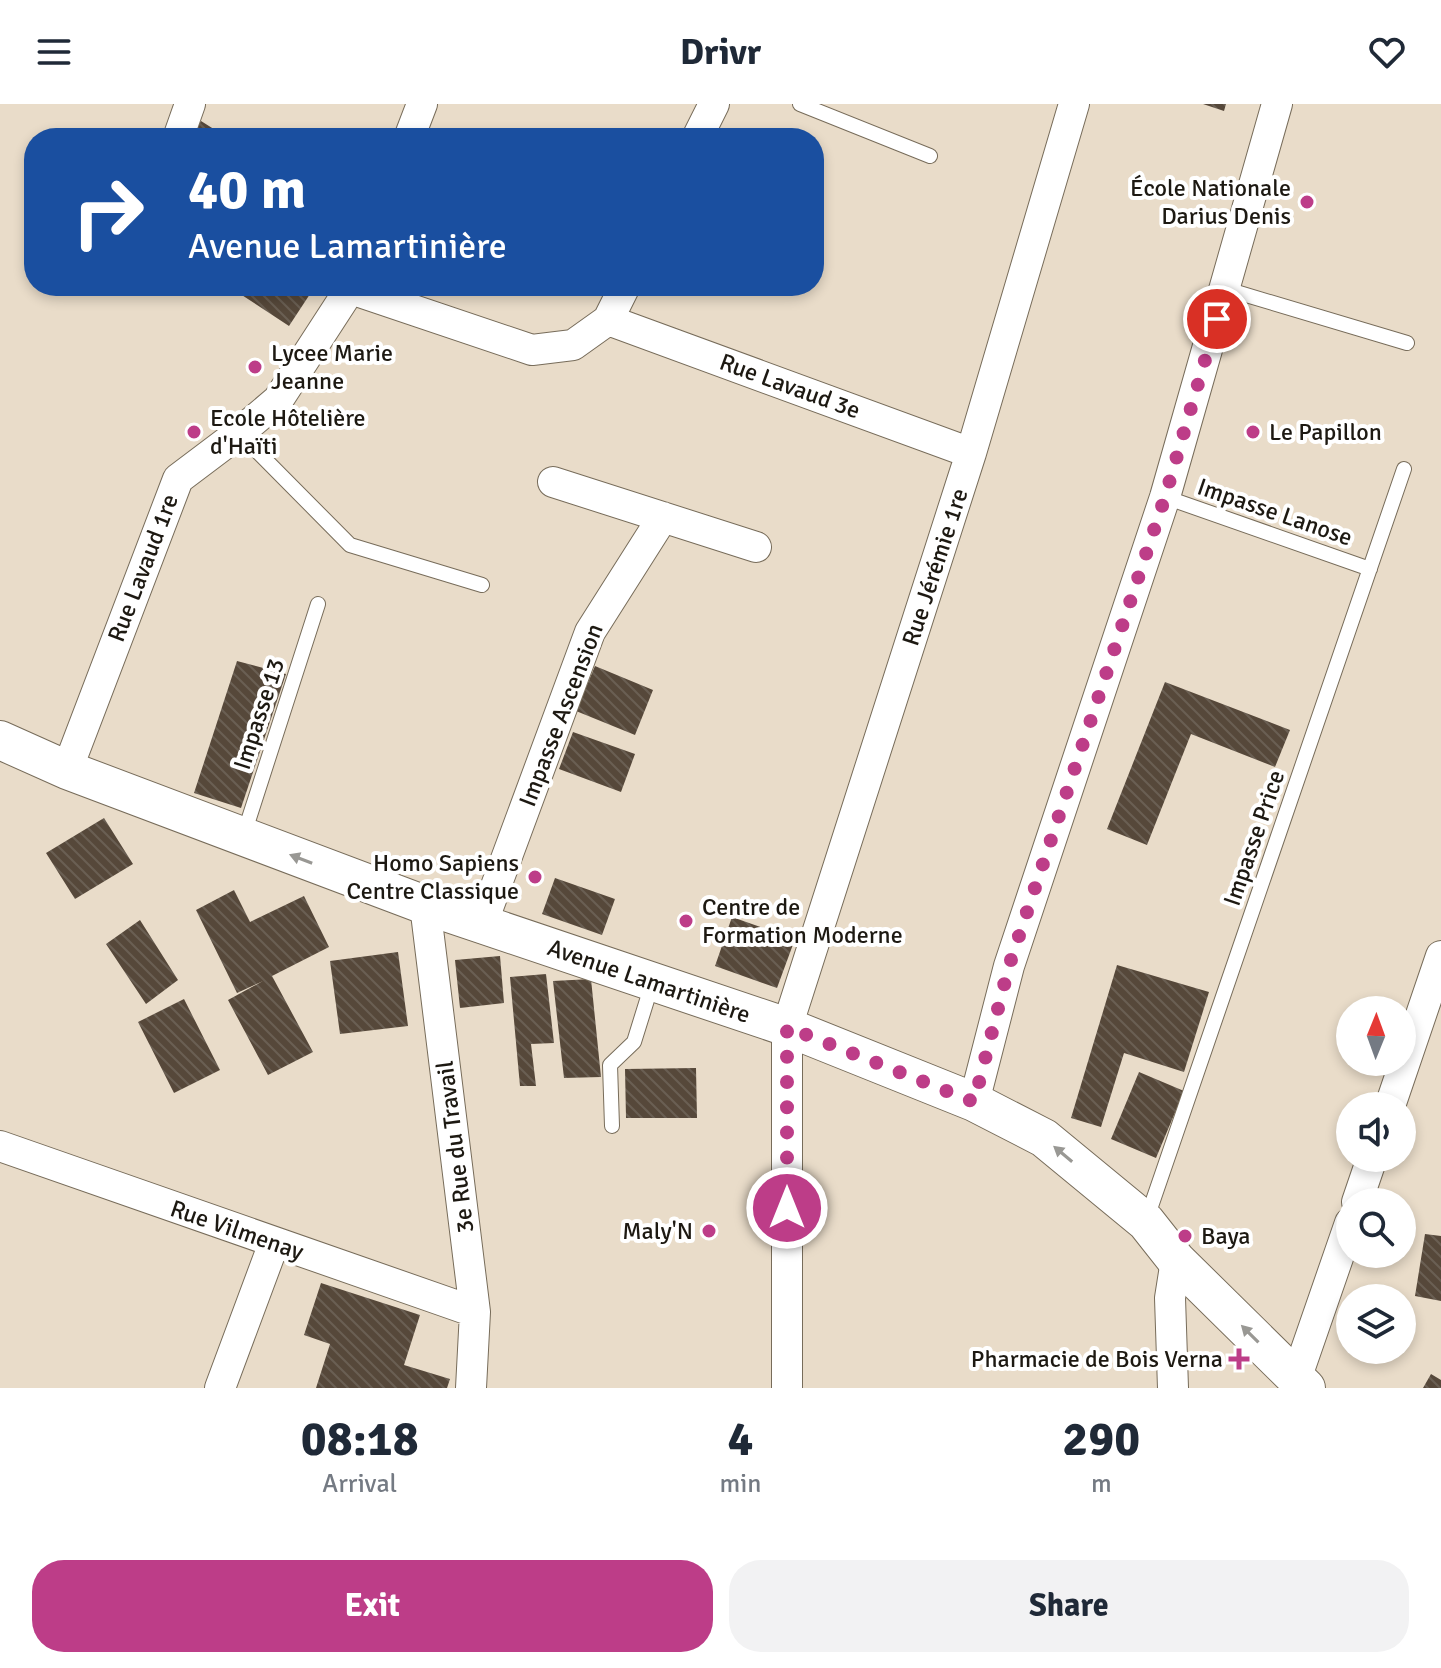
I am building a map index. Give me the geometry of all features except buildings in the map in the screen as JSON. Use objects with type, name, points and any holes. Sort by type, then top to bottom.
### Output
[{"type":"street","points":[[182,128],[190,104]]},
{"type":"street","points":[[413,128],[422,104]]},
{"type":"street","points":[[702,128],[714,104]]},
{"type":"street","name":"Rue Jérémie 1re","points":[[787,1388],[787,1027],[971,453],[1074,104]]},
{"type":"street","points":[[974,1102],[1009,966],[1165,497],[1277,104]]},
{"type":"street","name":"Rue Lavaud 1re","points":[[67,770],[178,479],[278,400],[346,296]]},
{"type":"street","points":[[378,296],[532,350],[573,345],[608,320],[620,296]]},
{"type":"street","name":"Rue Lavaud 3e","points":[[608,320],[971,453]]},
{"type":"street","points":[[553,482],[756,547]]},
{"type":"street","name":"Impasse Ascension","points":[[482,924],[590,632],[663,517]]},
{"type":"street","name":"Avenue Lamartinière","points":[[0,740],[67,770],[425,905],[787,1027],[974,1102],[1044,1138],[1146,1222],[1176,1260],[1301,1384]]},
{"type":"street","name":"3e Rue du Travail","points":[[425,905],[475,1312],[471,1388]]},
{"type":"street","points":[[1395,1092],[1441,956]]},
{"type":"street","name":"Rue Vilmenay","points":[[0,1146],[475,1312]]},
{"type":"street","points":[[220,1388],[274,1243]]},
{"type":"street","points":[[1173,1388],[1170,1298],[1176,1260]]},
{"type":"street","points":[[1301,1384],[1336,1268]]},
{"type":"lane","points":[[800,104],[930,156]]},
{"type":"lane","points":[[1226,289],[1407,343]]},
{"type":"lane","points":[[239,433],[350,545],[482,585]]},
{"type":"lane","name":"Impasse Price","points":[[1146,1222],[1404,469]]},
{"type":"lane","name":"Impasse Lanose","points":[[1165,497],[1370,569]]},
{"type":"lane","name":"Impasse 13","points":[[243,837],[318,604]]},
{"type":"lane","points":[[612,1126],[610,1065],[634,1042],[653,982]]},
{"type":"place","name":"École Nationale Darius Denis","points":[[1307,202]]},
{"type":"place","name":"Lycee Marie Jeanne","points":[[255,367]]},
{"type":"place","name":"Ecole Hôtelière d'Haïti","points":[[194,432]]},
{"type":"place","name":"Le Papillon","points":[[1253,432]]},
{"type":"place","name":"Homo Sapiens Centre Classique","points":[[535,877]]},
{"type":"place","name":"Centre de Formation Moderne","points":[[686,921]]},
{"type":"place","name":"Maly'N","points":[[709,1231]]},
{"type":"place","name":"Baya","points":[[1185,1236]]},
{"type":"place","name":"Pharmacie de Bois Verna","points":[[1239,1359]]},
{"type":"route","points":[[787,1208],[787,1027],[974,1102],[1009,966],[1165,497],[1217,319]]}]
